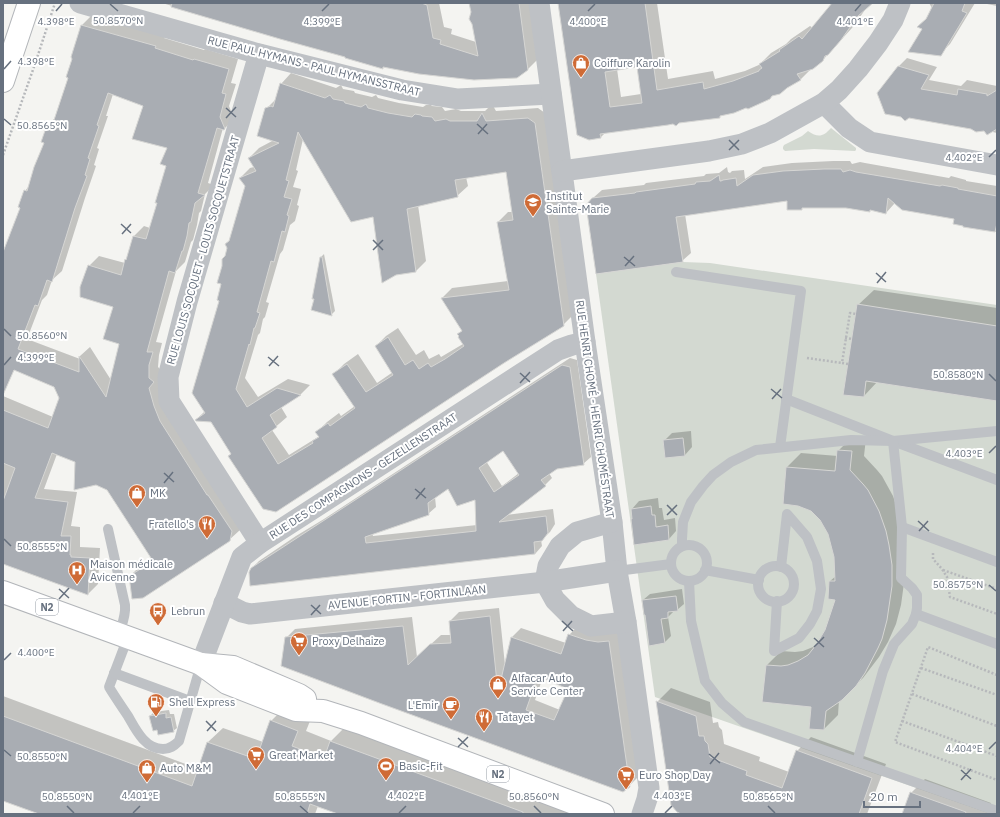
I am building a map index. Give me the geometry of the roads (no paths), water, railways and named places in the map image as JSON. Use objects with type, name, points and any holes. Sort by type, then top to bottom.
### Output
[{"type":"main road","points":[[3,81],[29,3]]},
{"type":"main road","name":"N2","points":[[3,592],[201,664],[233,667],[299,695],[323,711],[361,723],[603,814]]},
{"type":"street","name":"RUE PAUL HYMANS - PAUL HYMANSSTRAAT","points":[[80,3],[259,54],[402,90],[458,99],[551,94]]},
{"type":"street","name":"RUE HENRI CHOMÉ - HENRI CHOMÉSTRAAT","points":[[539,3],[585,342],[612,522],[617,571],[626,622],[649,788],[642,814]]},
{"type":"street","points":[[562,171],[709,151],[742,144],[770,133],[824,103],[839,90],[858,69],[878,43],[893,20],[900,3]]},
{"type":"street","name":"RUE LOUIS SOCQUET - LOUIS SOCQUETSTRAAT","points":[[259,54],[187,302],[168,377],[169,401],[260,543]]},
{"type":"street","points":[[824,103],[849,128],[870,142],[997,165]]},
{"type":"street","name":"RUE DES COMPAGNONS - GEZELLENSTRAAT","points":[[201,664],[242,557],[260,543],[558,350],[585,342]]},
{"type":"street","points":[[612,522],[577,532],[560,546],[548,566],[545,582],[555,600],[571,616],[591,626],[626,622]]},
{"type":"street","name":"AVENUE FORTIN - FORTINLAAN","points":[[224,603],[242,612],[250,614],[545,582],[617,571]]},
{"type":"lane","points":[[676,272],[801,291],[780,447]]},
{"type":"lane","points":[[786,399],[997,480]]},
{"type":"lane","points":[[682,546],[683,522],[691,502],[703,486],[713,475],[731,462],[756,450],[851,440],[893,441],[997,431]]},
{"type":"lane","points":[[857,762],[883,672],[894,644],[912,624],[917,608],[917,596],[912,588],[901,578],[902,527],[893,441]]},
{"type":"lane","points":[[777,601],[774,651],[799,638],[810,624],[816,611],[820,589],[817,561],[807,537],[787,514],[781,567]]},
{"type":"lane","points":[[902,527],[997,562]]},
{"type":"lane","points":[[108,529],[125,606],[123,635],[109,687],[139,735],[146,743],[155,748],[167,749],[172,748],[179,741],[201,664]]},
{"type":"lane","points":[[689,545],[696,547],[701,550],[705,556],[707,563],[703,574],[699,578],[689,581],[683,580],[674,574],[671,558],[677,549],[682,546],[689,545]]},
{"type":"lane","points":[[617,571],[671,564]]},
{"type":"lane","points":[[776,566],[781,567],[787,569],[791,574],[794,579],[794,586],[789,596],[783,600],[772,601],[767,599],[760,591],[760,576],[767,568],[776,566]]},
{"type":"lane","points":[[705,570],[759,580]]},
{"type":"lane","points":[[689,581],[691,621],[705,681],[722,703],[744,722],[997,811]]},
{"type":"lane","points":[[916,614],[997,644]]},
{"type":"lane","points":[[114,673],[190,701]]},
{"type":"place","name":"Coiffure Karolin","points":[[581,78]]},
{"type":"place","name":"Institut Sainte-Marie","points":[[533,217]]},
{"type":"place","name":"MK","points":[[137,508]]},
{"type":"place","name":"Fratello's","points":[[207,539]]},
{"type":"place","name":"Maison médicale Avicenne","points":[[77,585]]},
{"type":"place","name":"Lebrun","points":[[158,626]]},
{"type":"place","name":"Proxy Delhaize","points":[[299,656]]},
{"type":"place","name":"Alfacar Auto Service Center","points":[[498,699]]},
{"type":"place","name":"Shell Express","points":[[156,717]]},
{"type":"place","name":"L'Emir","points":[[451,720]]},
{"type":"place","name":"Tatayet","points":[[484,732]]},
{"type":"place","name":"Great Market","points":[[256,770]]},
{"type":"place","name":"Basic-Fit","points":[[386,781]]},
{"type":"place","name":"Auto M&M","points":[[147,783]]},
{"type":"place","name":"Euro Shop Day","points":[[626,790]]}]
